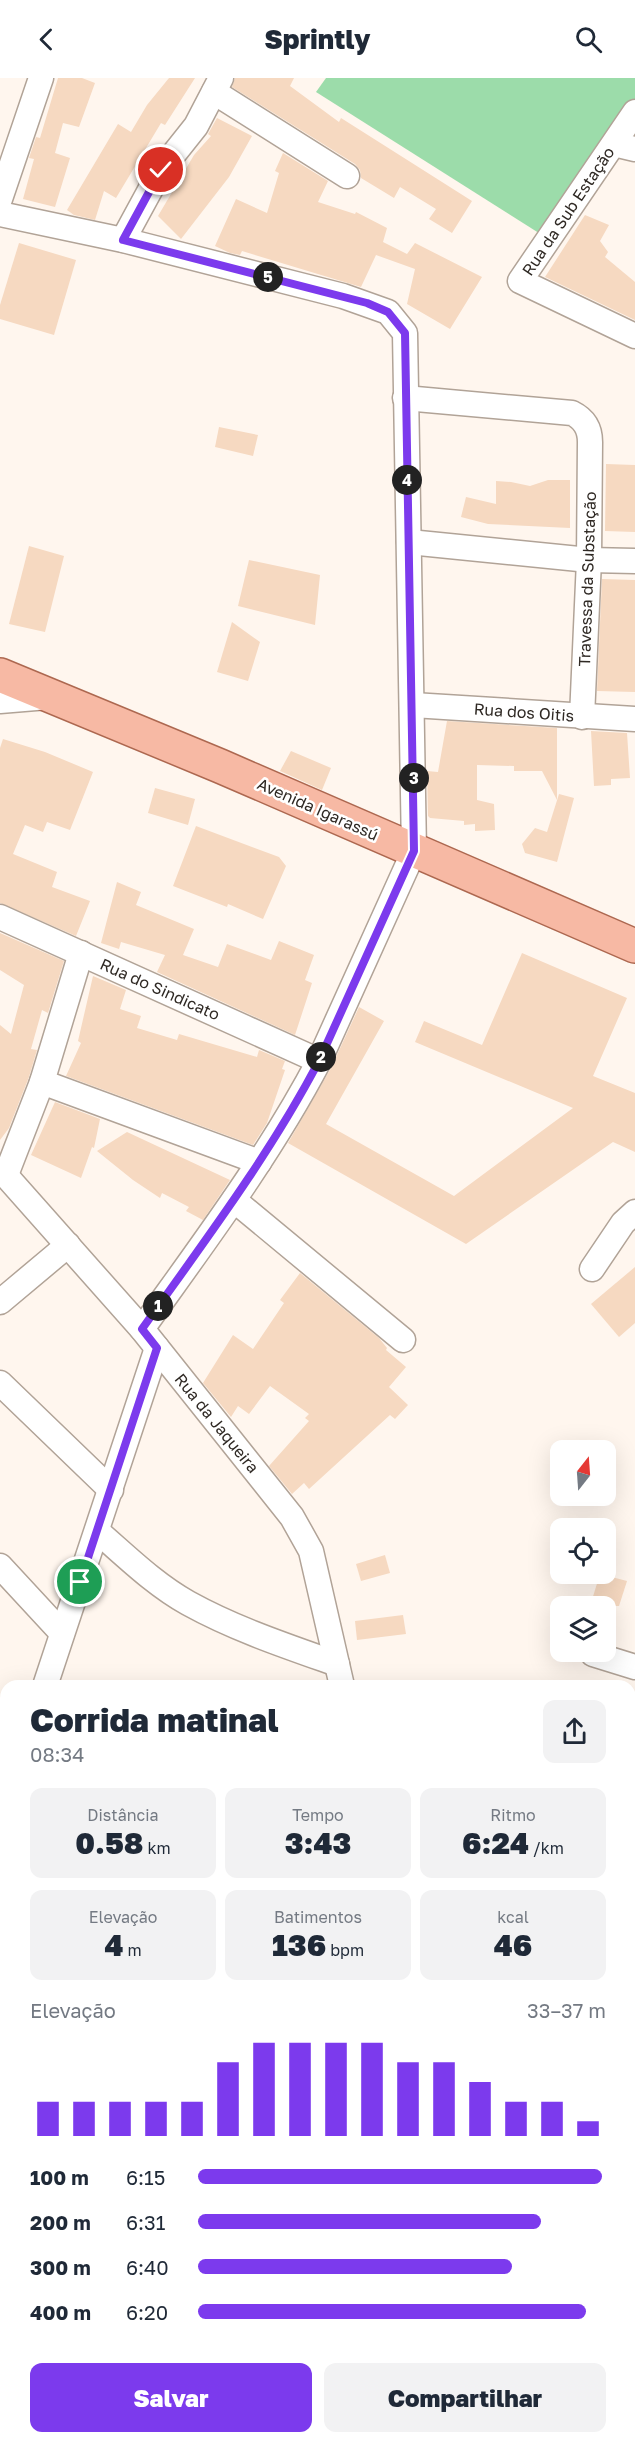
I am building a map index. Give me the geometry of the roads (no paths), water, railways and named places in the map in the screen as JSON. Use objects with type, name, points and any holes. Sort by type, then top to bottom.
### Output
[{"type":"main road","name":"Avenida Igarassú","points":[[0,675],[220,766],[635,946]]},
{"type":"street","points":[[0,156],[26,78]]},
{"type":"street","points":[[0,199],[9,133],[41,78]]},
{"type":"street","points":[[123,240],[161,170],[192,134],[218,85],[347,176]]},
{"type":"street","name":"Rua da Sub Estação","points":[[635,112],[624,146],[520,281],[635,336]]},
{"type":"street","points":[[0,214],[123,240],[343,296],[388,312],[405,333],[414,851],[319,1061],[302,1092],[234,1200],[142,1329]]},
{"type":"street","name":"Travessa da Substação","points":[[405,398],[572,413],[580,417],[585,424],[590,442],[589,560],[582,717]]},
{"type":"street","points":[[409,542],[589,560],[635,561]]},
{"type":"street","points":[[0,701],[53,697]]},
{"type":"street","name":"Rua dos Oitis","points":[[412,705],[582,717],[635,718]]},
{"type":"street","name":"Rua do Sindicato","points":[[0,917],[319,1061]]},
{"type":"street","points":[[3,1172],[42,1082],[81,953]]},
{"type":"street","points":[[42,1082],[259,1162]]},
{"type":"street","name":"Rua da Jaqueira","points":[[3,1172],[142,1329],[292,1517],[311,1551],[339,1675]]},
{"type":"street","points":[[234,1200],[403,1340]]},
{"type":"street","points":[[592,1269],[623,1223],[635,1212]]},
{"type":"street","points":[[0,1302],[68,1245]]},
{"type":"street","points":[[47,1680],[157,1348]]},
{"type":"street","points":[[0,1383],[111,1490]]},
{"type":"street","points":[[97,1531],[151,1578],[187,1602],[339,1675]]},
{"type":"street","points":[[0,1566],[62,1633]]},
{"type":"street","points":[[616,1661],[635,1667]]}]
